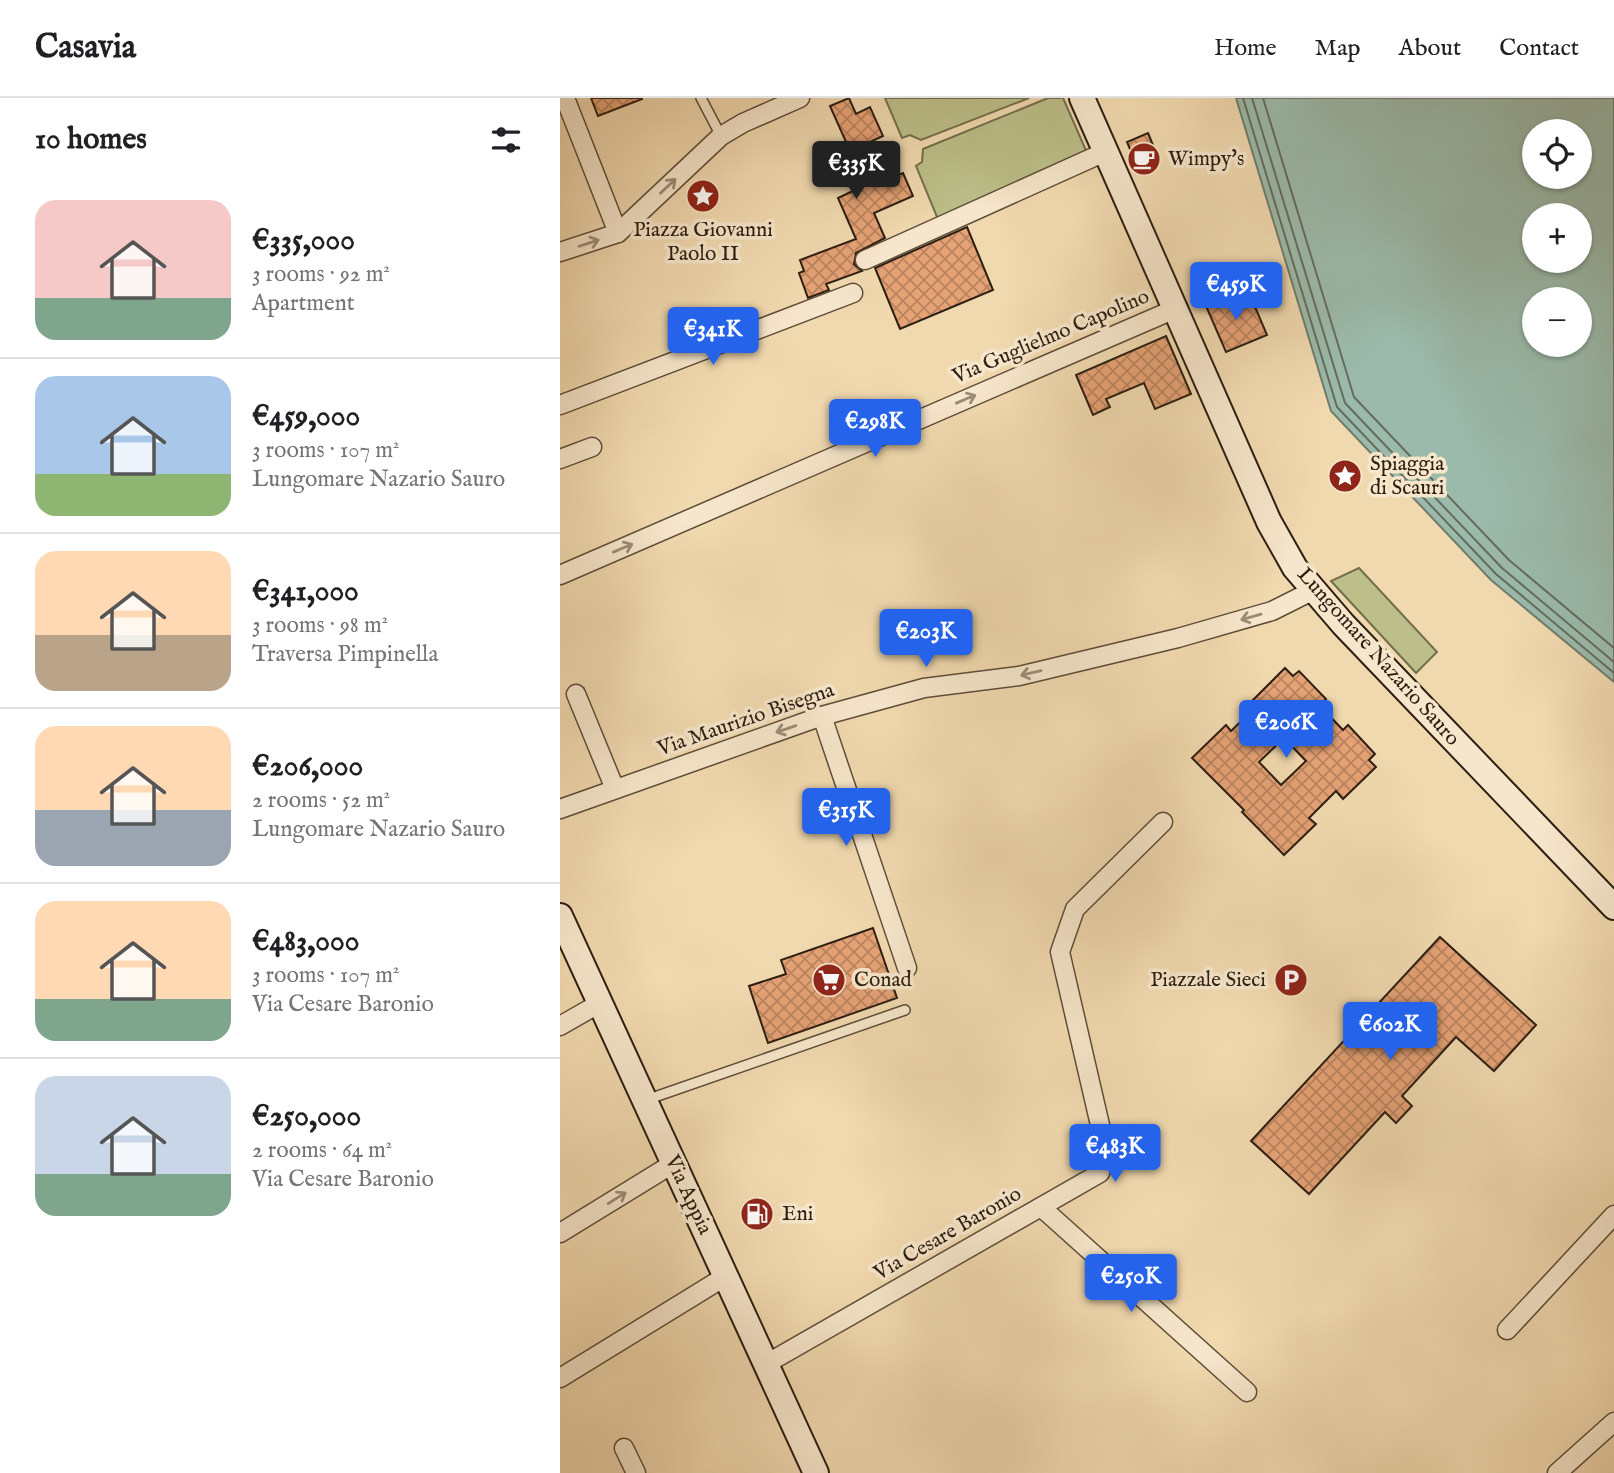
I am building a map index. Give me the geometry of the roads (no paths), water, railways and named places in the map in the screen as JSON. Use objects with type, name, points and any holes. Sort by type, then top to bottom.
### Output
[{"type":"street","points":[[565,98],[618,233]]},
{"type":"street","name":"Lungomare Nazario Sauro","points":[[1082,98],[1269,522],[1295,568],[1412,697],[1614,907]]},
{"type":"street","points":[[560,252],[618,233],[721,136],[793,101]]},
{"type":"street","points":[[864,260],[1105,152]]},
{"type":"street","points":[[560,405],[853,293]]},
{"type":"street","name":"Via Guglielmo Capolino","points":[[560,575],[1175,309]]},
{"type":"street","points":[[560,459],[592,447]]},
{"type":"street","name":"Via Maurizio Bisegna","points":[[560,809],[822,716],[924,688],[1019,676],[1178,638],[1272,611],[1314,590]]},
{"type":"street","points":[[576,694],[615,789]]},
{"type":"street","points":[[822,716],[907,968]]},
{"type":"street","name":"Via Cesare Baronio","points":[[766,1364],[1100,1172],[1106,1151],[1060,952],[1075,909],[1163,822]]},
{"type":"street","name":"Via Appia","points":[[560,916],[816,1473]]},
{"type":"street","points":[[560,1026],[600,1003]]},
{"type":"street","points":[[560,1233],[674,1163]]},
{"type":"street","points":[[1041,1206],[1247,1392]]},
{"type":"street","points":[[1507,1330],[1614,1215]]},
{"type":"street","points":[[560,1378],[726,1276]]},
{"type":"street","points":[[1557,1473],[1614,1422]]},
{"type":"street","points":[[624,1448],[636,1473]]},
{"type":"lane","points":[[701,98],[721,136]]},
{"type":"lane","points":[[645,1101],[905,1010]]},
{"type":"water","points":[[1236,98],[1614,98],[1614,682],[1491,580],[1331,411]]},
{"type":"place","name":"Wimpy's","points":[[1144,159]]},
{"type":"place","name":"Piazza Giovanni Paolo II","points":[[703,196]]},
{"type":"place","name":"Spiaggia di Scauri","points":[[1345,476]]},
{"type":"place","name":"Conad","points":[[829,980]]},
{"type":"place","name":"Piazzale Sieci","points":[[1291,980]]},
{"type":"place","name":"Eni","points":[[757,1214]]}]
